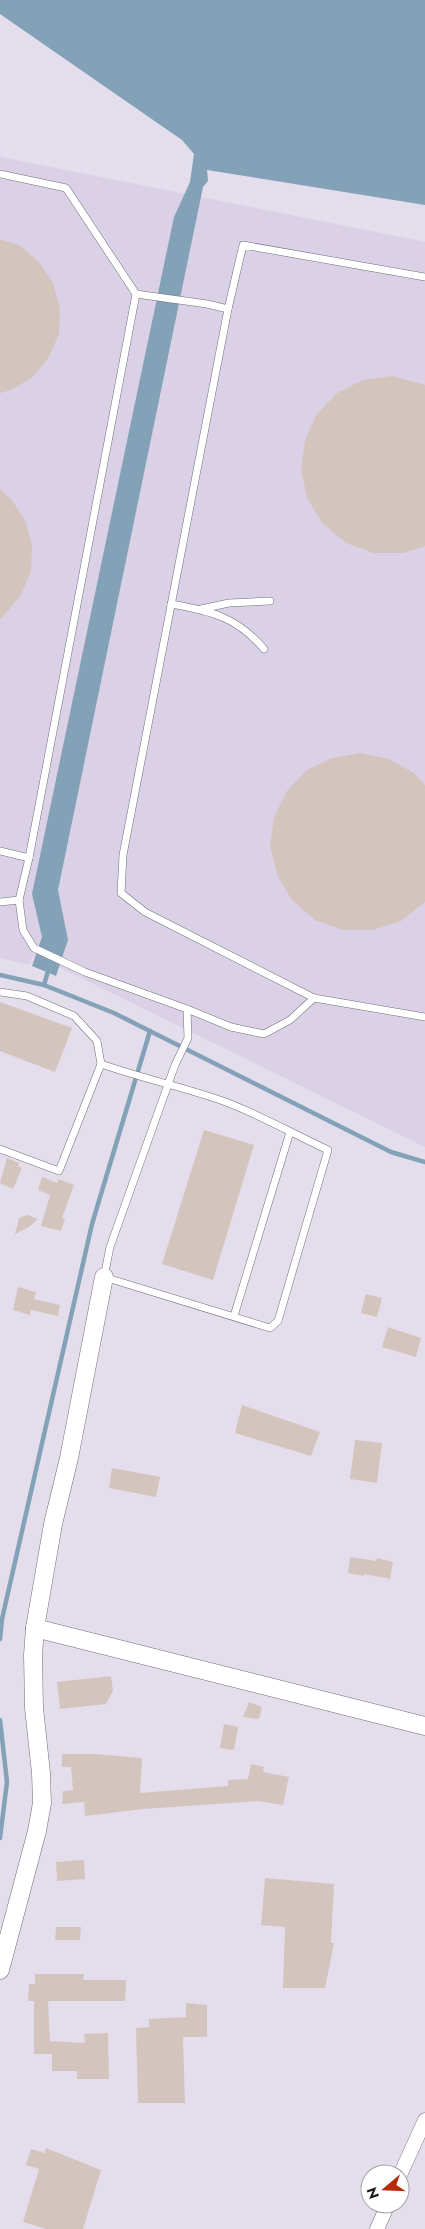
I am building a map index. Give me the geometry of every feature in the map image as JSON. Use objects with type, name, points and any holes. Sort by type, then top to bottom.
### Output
[{"type":"street","points":[[0,1968],[37,1831],[42,1803],[41,1773],[34,1708],[33,1655],[35,1628],[53,1524],[69,1458],[104,1277]]},
{"type":"street","points":[[35,1628],[425,1726]]},
{"type":"street","points":[[405,2164],[425,2120]]},
{"type":"street","points":[[377,2229],[384,2214]]},
{"type":"lane","points":[[0,174],[66,188],[136,294],[29,858],[19,900],[23,930],[34,948],[85,972],[232,1027],[264,1034],[290,1020],[314,998]]},
{"type":"lane","points":[[425,277],[243,245],[228,309],[123,855],[121,893],[145,912],[314,998],[425,1017]]},
{"type":"lane","points":[[136,294],[207,304],[228,309]]},
{"type":"lane","points":[[200,609],[229,603],[270,602]]},
{"type":"lane","points":[[171,604],[200,609],[242,627],[250,632],[264,649]]},
{"type":"lane","points":[[0,851],[29,858]]},
{"type":"lane","points":[[0,902],[19,900]]},
{"type":"lane","points":[[0,992],[27,996],[74,1016],[97,1041],[101,1064],[59,1171],[0,1149]]},
{"type":"lane","points":[[101,1064],[130,1074],[168,1084],[224,1102],[328,1150],[278,1321],[270,1328],[104,1277],[110,1247],[168,1084],[175,1065],[188,1038],[187,1009]]},
{"type":"lane","points":[[234,1316],[290,1132]]},
{"type":"shaded area","points":[[0,157],[425,242],[425,1147],[34,955],[29,965],[0,958]]},
{"type":"water","points":[[0,0],[425,0],[425,205],[207,170],[208,181],[203,187],[58,890],[68,940],[56,976],[32,966],[42,937],[32,894],[174,217],[190,182],[194,154],[182,140],[0,14]]},
{"type":"building","points":[[0,239],[19,245],[39,262],[53,283],[60,308],[59,334],[49,357],[33,377],[11,390],[0,393]]},
{"type":"building","points":[[392,376],[425,385],[425,546],[404,553],[374,553],[346,543],[323,524],[307,498],[301,469],[305,440],[317,414],[337,393],[363,380]]},
{"type":"building","points":[[0,490],[11,499],[25,520],[32,545],[31,571],[21,595],[0,620]]},
{"type":"building","points":[[361,753],[389,759],[414,773],[425,785],[425,902],[401,921],[373,930],[343,930],[315,920],[292,900],[277,875],[270,845],[274,817],[287,791],[307,770],[332,758]]},
{"type":"building","points":[[0,1002],[72,1028],[55,1072],[0,1051]]},
{"type":"building","points":[[204,1130],[254,1145],[213,1280],[162,1264]]},
{"type":"building","points":[[7,1158],[19,1163],[18,1166],[22,1168],[13,1189],[0,1183]]},
{"type":"building","points":[[42,1177],[57,1183],[58,1179],[74,1185],[62,1218],[65,1219],[61,1231],[41,1226],[50,1195],[38,1190]]},
{"type":"building","points":[[27,1215],[38,1219],[29,1227],[15,1234],[19,1218]]},
{"type":"building","points":[[18,1287],[36,1292],[34,1299],[60,1305],[58,1316],[31,1310],[30,1315],[13,1310]]},
{"type":"building","points":[[366,1294],[382,1298],[377,1317],[361,1313]]},
{"type":"building","points":[[388,1327],[421,1338],[416,1357],[382,1347]]},
{"type":"building","points":[[242,1405],[320,1432],[311,1456],[235,1433]]},
{"type":"building","points":[[355,1440],[382,1443],[377,1483],[350,1479]]},
{"type":"building","points":[[112,1468],[160,1477],[156,1497],[109,1488]]},
{"type":"building","points":[[350,1557],[376,1561],[377,1558],[393,1562],[390,1579],[348,1573]]},
{"type":"building","points":[[111,1676],[113,1691],[106,1704],[60,1709],[57,1682]]},
{"type":"building","points":[[249,1702],[262,1707],[259,1719],[243,1717]]},
{"type":"building","points":[[224,1724],[238,1727],[234,1750],[220,1748]]},
{"type":"building","points":[[62,1754],[95,1754],[142,1758],[140,1793],[228,1786],[228,1780],[248,1779],[251,1764],[264,1767],[263,1772],[289,1777],[283,1805],[259,1801],[143,1809],[85,1816],[84,1802],[62,1804],[63,1791],[73,1790],[71,1767],[62,1767]]},
{"type":"building","points":[[84,1860],[85,1879],[57,1881],[56,1862]]},
{"type":"building","points":[[265,1878],[334,1884],[331,1943],[334,1943],[325,1988],[283,1988],[285,1927],[261,1925]]},
{"type":"building","points":[[56,1927],[81,1927],[80,1940],[55,1940]]},
{"type":"building","points":[[35,1974],[84,1974],[83,1980],[126,1980],[125,2001],[48,2001],[50,2041],[85,2043],[84,2034],[108,2033],[109,2079],[77,2079],[77,2071],[52,2071],[52,2054],[34,2054],[34,2001],[28,2001],[29,1984],[35,1984]]},
{"type":"building","points":[[186,2003],[207,2005],[207,2037],[183,2037],[185,2103],[138,2103],[136,2028],[149,2027],[149,2019],[186,2017]]},
{"type":"building","points":[[46,2148],[101,2170],[83,2229],[46,2229],[23,2222],[39,2169],[26,2165],[31,2149],[45,2153]]},
{"type":"waterway","points":[[44,985],[49,968]]},
{"type":"waterway","points":[[0,975],[44,985],[114,1013],[391,1152],[425,1162]]},
{"type":"waterway","points":[[0,1639],[2,1619],[92,1224],[150,1031]]},
{"type":"waterway","points":[[0,1720],[7,1782],[0,1838]]}]
